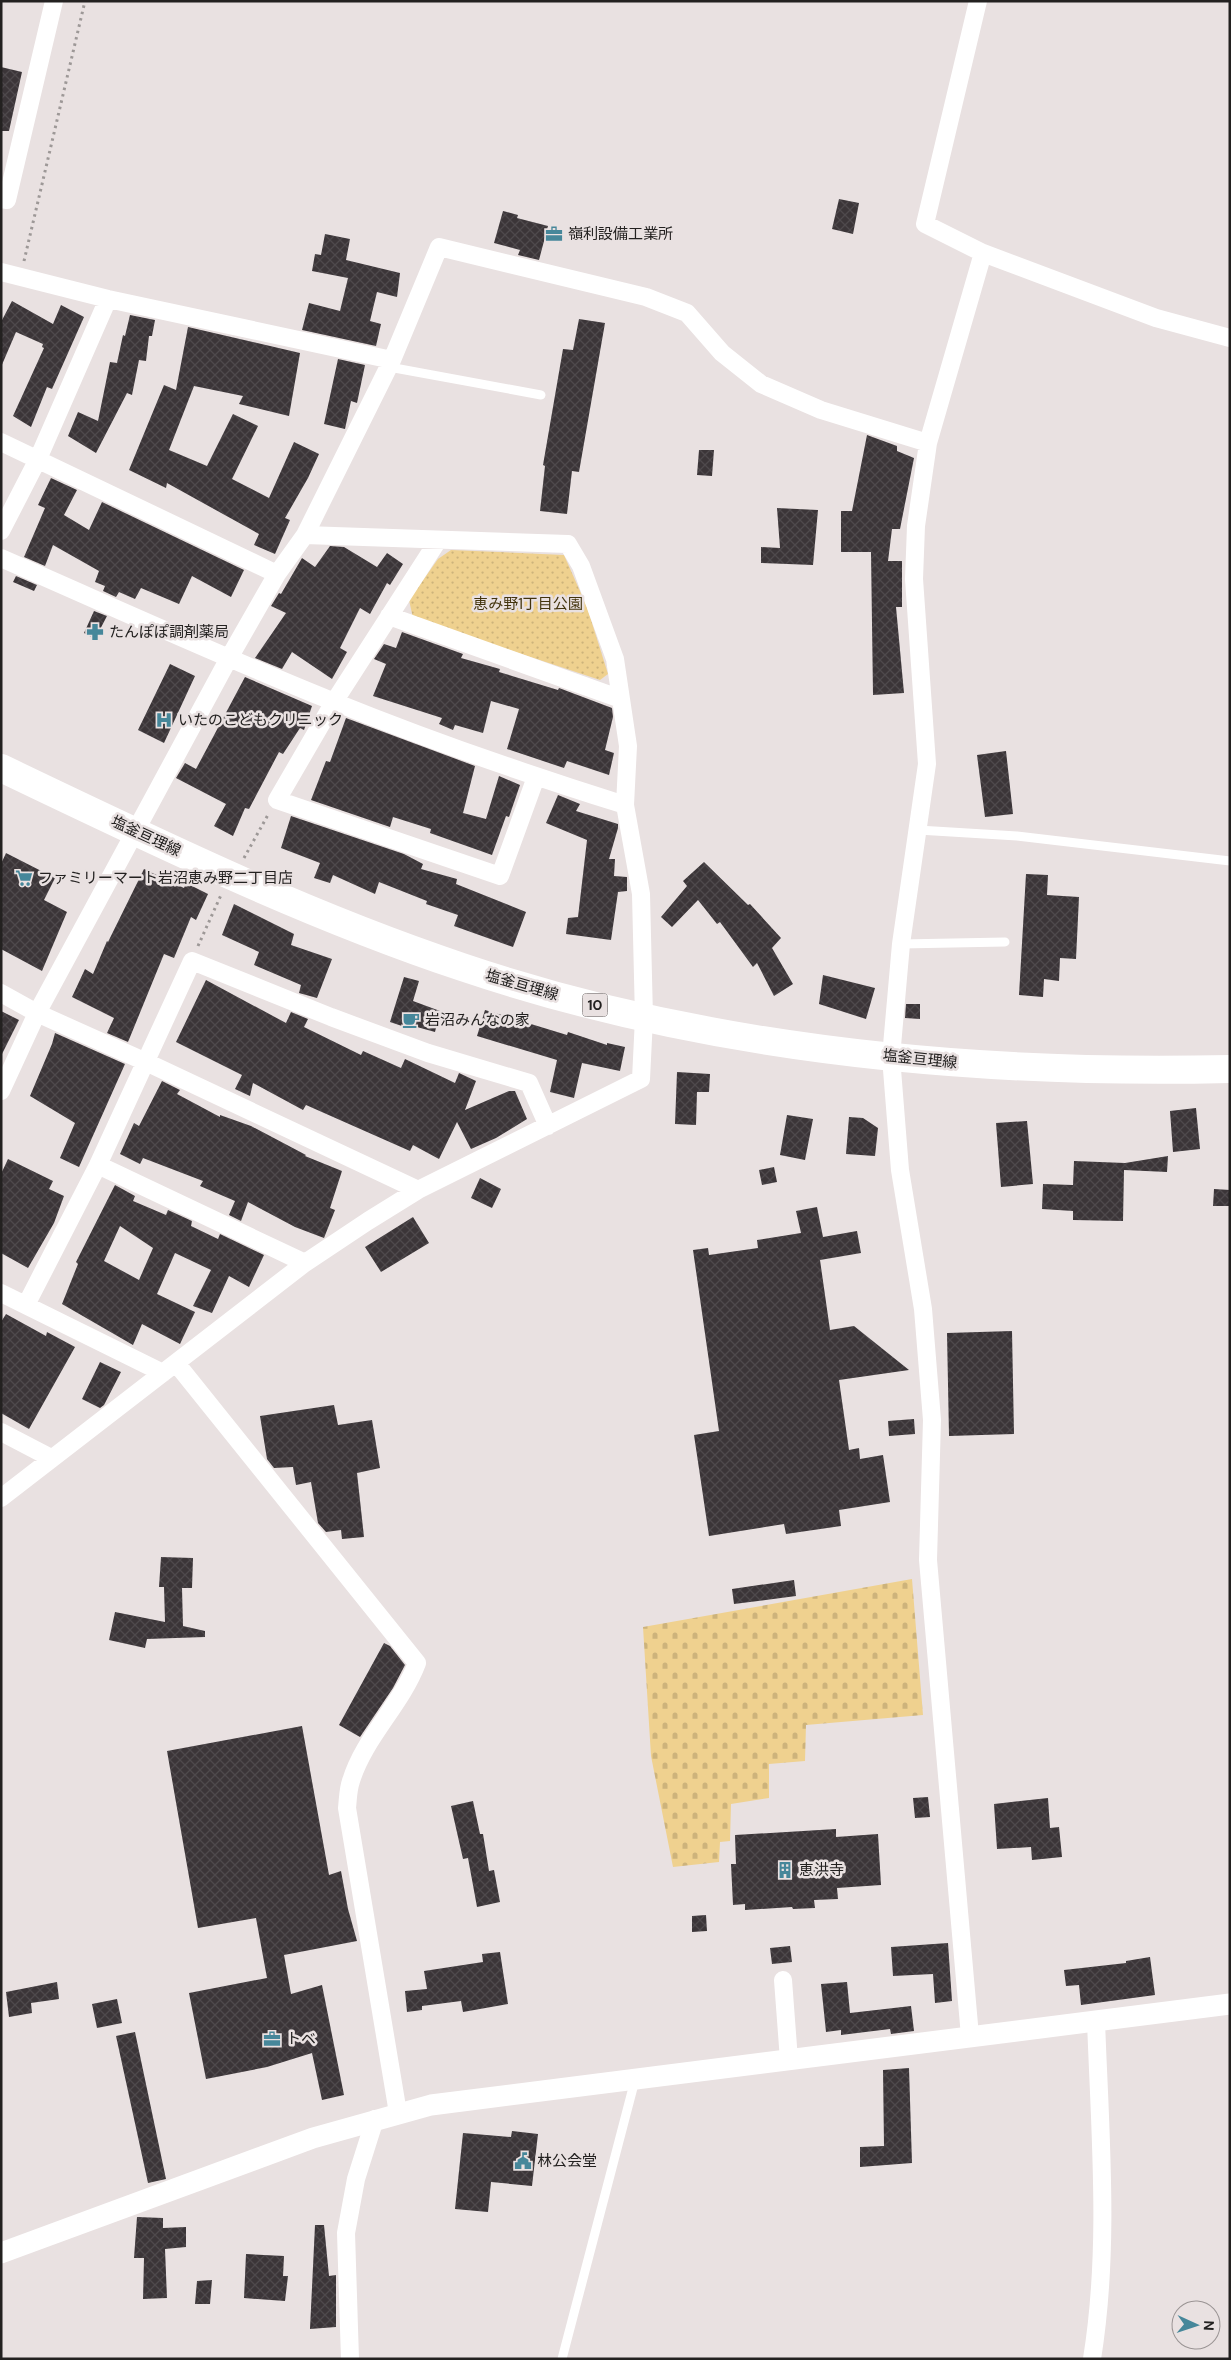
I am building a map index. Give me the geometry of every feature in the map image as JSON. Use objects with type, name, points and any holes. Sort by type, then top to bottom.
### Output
[{"type":"main road","name":"塩釜亘理線","points":[[1,768],[136,832],[342,923],[461,967],[516,984],[644,1018],[772,1042],[947,1062],[1021,1066],[1230,1069]]},
{"type":"street","points":[[1,199],[7,200],[54,1]]},
{"type":"street","points":[[978,1],[925,224],[983,253],[1156,318],[1230,338]]},
{"type":"street","points":[[1,1090],[37,1013],[229,658],[277,574],[305,535],[390,364],[439,247],[646,297],[687,313],[722,353],[761,384],[821,410],[928,443]]},
{"type":"street","points":[[970,2036],[928,1560],[932,1420],[923,1309],[900,1170],[891,1057],[901,944],[927,764],[914,579],[915,535],[928,443],[983,253]]},
{"type":"street","points":[[1,272],[108,299],[390,364]]},
{"type":"street","points":[[1,531],[38,459],[108,299]]},
{"type":"street","points":[[1,442],[277,574]]},
{"type":"street","points":[[1,1498],[305,1263],[418,1190],[641,1078],[644,1018],[641,894],[625,805],[628,746],[615,659],[581,566],[568,544],[437,542],[305,535]]},
{"type":"street","points":[[437,542],[334,702],[277,800],[500,876],[536,777]]},
{"type":"street","points":[[1,558],[334,702],[536,777],[625,805]]},
{"type":"street","points":[[389,616],[621,699]]},
{"type":"street","points":[[26,1305],[98,1165],[192,961],[331,1017],[428,1053],[529,1083],[548,1126]]},
{"type":"street","points":[[1,993],[37,1013],[418,1190]]},
{"type":"street","points":[[98,1165],[305,1263]]},
{"type":"street","points":[[1,1293],[170,1368],[417,1663],[409,1684],[362,1755],[351,1782],[347,1808],[398,2113]]},
{"type":"street","points":[[1,1432],[52,1458]]},
{"type":"street","points":[[783,1980],[789,2060]]},
{"type":"street","points":[[1,2253],[313,2138],[375,2119],[431,2105],[1230,2004]]},
{"type":"street","points":[[1092,2359],[1099,2315],[1102,2235],[1096,2021]]},
{"type":"street","points":[[350,2359],[346,2233],[356,2179],[375,2119]]},
{"type":"lane","points":[[390,364],[541,395]]},
{"type":"lane","points":[[918,830],[1017,836],[1230,861]]},
{"type":"lane","points":[[901,944],[1005,942]]},
{"type":"lane","points":[[562,2359],[635,2080]]},
{"type":"path","points":[[20,277],[85,1]]},
{"type":"path","points":[[244,858],[277,800]]},
{"type":"path","points":[[192,961],[222,894]]},
{"type":"green space","name":"恵み野1丁目公園","points":[[451,550],[564,555],[587,607],[608,674],[600,680],[413,618],[409,600],[438,559]]},
{"type":"green space","points":[[912,1579],[923,1715],[806,1725],[805,1761],[769,1764],[769,1798],[731,1804],[730,1841],[720,1842],[719,1862],[673,1867],[651,1756],[643,1627]]},
{"type":"building","points":[[1,67],[22,72],[9,131],[1,131]]},
{"type":"building","points":[[839,199],[859,203],[853,234],[832,229]]},
{"type":"building","points":[[503,211],[518,215],[517,218],[548,226],[539,260],[518,255],[520,250],[494,243]]},
{"type":"building","points":[[325,234],[350,239],[346,260],[400,273],[397,297],[377,292],[370,321],[381,324],[376,346],[302,330],[309,303],[340,311],[348,278],[312,271],[315,254],[321,255]]},
{"type":"building","points":[[12,301],[53,324],[61,305],[84,317],[52,389],[47,387],[31,427],[13,416],[44,348],[42,347],[43,344],[16,332],[1,367],[1,322]]},
{"type":"building","points":[[130,315],[155,320],[152,336],[149,336],[146,361],[139,360],[132,395],[127,393],[96,453],[68,436],[78,412],[98,421],[110,362],[117,363],[123,335],[125,336]]},
{"type":"building","points":[[579,319],[605,323],[579,472],[572,471],[567,514],[540,511],[545,466],[543,465],[563,349],[573,350]]},
{"type":"building","points":[[188,327],[300,353],[289,416],[239,404],[243,396],[194,386],[169,450],[207,466],[233,414],[258,426],[232,479],[269,498],[294,442],[319,454],[308,478],[285,518],[290,520],[275,554],[254,545],[259,534],[167,483],[166,488],[129,470],[164,385],[176,390]]},
{"type":"building","points":[[338,359],[365,365],[357,403],[351,401],[345,429],[324,424]]},
{"type":"building","points":[[867,435],[897,446],[897,451],[914,458],[900,529],[892,529],[888,561],[902,561],[902,607],[896,607],[904,693],[873,695],[871,552],[841,552],[841,511],[852,511]]},
{"type":"building","points":[[699,450],[714,450],[712,476],[697,475]]},
{"type":"building","points":[[51,478],[77,490],[64,515],[89,530],[102,502],[244,570],[231,597],[192,576],[179,604],[141,588],[135,599],[119,592],[116,597],[103,591],[105,586],[95,582],[99,571],[53,545],[45,566],[24,557],[45,508],[38,505]]},
{"type":"building","points":[[777,508],[818,510],[813,565],[761,563],[761,547],[780,548]]},
{"type":"building","points":[[330,546],[344,547],[377,567],[387,553],[403,564],[390,585],[387,583],[370,614],[360,608],[340,648],[347,652],[332,679],[292,652],[282,669],[255,658],[286,613],[271,606],[279,593],[281,594],[302,558],[315,567]]},
{"type":"building","points":[[16,576],[37,585],[34,591],[13,582]]},
{"type":"building","points":[[94,611],[107,616],[95,639],[84,633]]},
{"type":"building","points":[[402,632],[463,654],[461,658],[500,669],[499,672],[558,690],[559,688],[612,708],[613,717],[605,750],[614,753],[609,775],[567,761],[564,768],[507,749],[519,709],[491,701],[483,733],[455,725],[453,730],[439,724],[442,718],[373,696],[386,664],[374,659],[384,644],[396,648]]},
{"type":"building","points":[[170,664],[195,676],[164,743],[138,730]]},
{"type":"building","points":[[245,677],[312,706],[304,730],[300,728],[283,754],[279,752],[249,809],[245,808],[233,836],[214,826],[226,804],[176,778],[185,763],[196,769]]},
{"type":"building","points":[[346,718],[475,766],[463,813],[486,819],[499,776],[520,785],[509,817],[506,816],[492,855],[430,833],[431,829],[393,817],[390,827],[311,800],[326,761],[330,762]]},
{"type":"building","points":[[1006,751],[1013,814],[985,817],[977,755]]},
{"type":"building","points":[[558,795],[580,804],[576,811],[618,824],[609,859],[615,859],[614,876],[627,877],[627,891],[618,892],[611,940],[566,934],[568,918],[578,917],[587,840],[546,823]]},
{"type":"building","points":[[291,816],[404,854],[423,864],[421,869],[457,879],[456,884],[526,912],[513,947],[454,926],[458,915],[426,904],[427,901],[379,882],[375,894],[333,875],[330,883],[314,878],[320,863],[281,848]]},
{"type":"building","points":[[6,853],[55,878],[44,900],[67,912],[42,971],[1,949],[1,864]]},
{"type":"building","points":[[704,862],[748,905],[750,904],[781,938],[772,948],[793,984],[774,996],[757,963],[753,967],[720,922],[717,924],[698,900],[672,927],[661,917],[687,886],[683,881]]},
{"type":"building","points":[[144,869],[184,888],[186,883],[208,894],[196,920],[191,917],[174,958],[164,954],[128,1042],[107,1033],[114,1018],[72,997],[85,969],[93,974],[107,941]]},
{"type":"building","points":[[1026,874],[1048,875],[1047,895],[1079,897],[1076,959],[1060,958],[1059,981],[1044,979],[1043,997],[1019,995]]},
{"type":"building","points":[[234,904],[294,934],[291,945],[332,959],[317,998],[299,993],[301,985],[254,965],[259,952],[222,935]]},
{"type":"building","points":[[823,975],[875,988],[866,1019],[819,1004]]},
{"type":"building","points":[[404,977],[419,981],[413,1001],[440,1011],[435,1032],[406,1024],[405,1027],[390,1022]]},
{"type":"building","points":[[206,980],[286,1023],[291,1012],[308,1019],[304,1027],[361,1055],[363,1051],[401,1068],[405,1059],[455,1083],[459,1073],[476,1081],[465,1110],[509,1091],[515,1091],[527,1119],[496,1138],[471,1149],[457,1122],[439,1159],[413,1145],[410,1151],[306,1105],[303,1110],[253,1083],[250,1096],[235,1089],[242,1075],[176,1042]]},
{"type":"building","points":[[906,1004],[920,1004],[920,1019],[905,1018]]},
{"type":"building","points":[[485,1010],[567,1035],[568,1032],[607,1045],[607,1043],[625,1047],[620,1071],[582,1063],[574,1098],[550,1092],[557,1060],[477,1036]]},
{"type":"building","points":[[1,1011],[19,1020],[1,1056]]},
{"type":"building","points":[[55,1033],[125,1064],[79,1167],[60,1158],[75,1123],[30,1096]]},
{"type":"building","points":[[677,1072],[710,1074],[709,1092],[697,1092],[696,1125],[675,1124]]},
{"type":"building","points":[[162,1081],[180,1090],[177,1094],[220,1117],[220,1115],[251,1126],[305,1156],[342,1171],[330,1208],[335,1210],[324,1238],[295,1227],[248,1202],[241,1221],[229,1215],[235,1201],[200,1186],[203,1181],[143,1158],[140,1164],[120,1154],[134,1123],[139,1126]]},
{"type":"building","points":[[1196,1108],[1200,1149],[1173,1152],[1170,1111]]},
{"type":"building","points":[[787,1115],[813,1119],[805,1160],[780,1155]]},
{"type":"building","points":[[849,1117],[863,1118],[878,1128],[875,1156],[846,1154]]},
{"type":"building","points":[[1027,1121],[1033,1184],[1001,1187],[996,1123]]},
{"type":"building","points":[[1168,1156],[1167,1172],[1124,1170],[1123,1221],[1073,1220],[1073,1211],[1042,1209],[1043,1184],[1073,1185],[1074,1161],[1125,1163]]},
{"type":"building","points":[[8,1159],[53,1181],[49,1189],[64,1196],[54,1223],[28,1268],[1,1253],[1,1174]]},
{"type":"building","points":[[774,1167],[777,1182],[762,1185],[759,1170]]},
{"type":"building","points":[[480,1178],[501,1189],[492,1208],[471,1198]]},
{"type":"building","points":[[115,1185],[135,1196],[133,1201],[166,1215],[168,1210],[192,1221],[191,1226],[218,1239],[220,1234],[264,1255],[249,1287],[229,1276],[212,1313],[193,1306],[211,1270],[175,1253],[157,1294],[195,1312],[180,1344],[142,1324],[133,1345],[62,1304],[78,1264],[76,1262]],"holes":[[[120,1226],[153,1248],[139,1280],[104,1261]]]},
{"type":"building","points":[[1214,1189],[1230,1190],[1230,1206],[1213,1206]]},
{"type":"building","points":[[817,1207],[823,1237],[857,1231],[861,1253],[820,1260],[830,1330],[854,1326],[909,1370],[839,1380],[849,1450],[859,1448],[860,1459],[883,1455],[890,1502],[839,1510],[841,1526],[786,1534],[784,1524],[709,1536],[694,1435],[719,1431],[693,1250],[708,1248],[709,1255],[758,1248],[757,1240],[801,1233],[796,1211]]},
{"type":"building","points":[[413,1217],[429,1243],[381,1272],[365,1247]]},
{"type":"building","points":[[6,1314],[46,1336],[47,1332],[75,1347],[29,1429],[1,1413],[1,1322]]},
{"type":"building","points":[[1012,1331],[1014,1434],[949,1436],[947,1333]]},
{"type":"building","points":[[100,1362],[121,1372],[104,1405],[100,1408],[82,1399]]},
{"type":"building","points":[[334,1405],[338,1425],[372,1420],[380,1468],[357,1473],[364,1537],[342,1539],[341,1530],[326,1532],[318,1523],[311,1482],[296,1485],[293,1467],[274,1468],[267,1459],[260,1416]]},
{"type":"building","points":[[914,1419],[915,1434],[889,1436],[888,1421]]},
{"type":"building","points":[[161,1557],[193,1558],[192,1588],[182,1588],[183,1626],[205,1631],[205,1637],[147,1639],[145,1648],[109,1640],[115,1612],[165,1622],[164,1587],[159,1587]]},
{"type":"building","points":[[794,1580],[796,1596],[734,1604],[732,1589]]},
{"type":"building","points":[[384,1643],[390,1646],[405,1665],[393,1688],[360,1737],[339,1725]]},
{"type":"building","points":[[302,1726],[329,1875],[341,1871],[348,1909],[357,1941],[284,1955],[291,1994],[322,1985],[344,2095],[322,2100],[312,2053],[267,2067],[206,2079],[189,1993],[267,1978],[256,1918],[198,1928],[167,1751]]},
{"type":"building","points":[[928,1797],[930,1817],[915,1818],[913,1798]]},
{"type":"building","points":[[1048,1798],[1050,1828],[1059,1827],[1062,1857],[1032,1860],[1031,1847],[997,1849],[994,1804]]},
{"type":"building","points":[[473,1801],[480,1834],[483,1834],[489,1871],[494,1870],[500,1902],[477,1907],[468,1858],[463,1859],[451,1806]]},
{"type":"building","name":"恵洪寺","points":[[836,1829],[836,1837],[878,1834],[881,1885],[837,1888],[838,1899],[814,1900],[815,1908],[793,1909],[792,1907],[745,1910],[745,1904],[733,1905],[731,1864],[736,1864],[735,1835]]},
{"type":"building","points":[[706,1915],[707,1931],[692,1932],[692,1916]]},
{"type":"building","points":[[948,1943],[952,2001],[935,2003],[933,1974],[893,1976],[891,1947]]},
{"type":"building","points":[[790,1946],[792,1962],[772,1964],[770,1948]]},
{"type":"building","points":[[500,1952],[508,2004],[463,2012],[461,2001],[422,2006],[422,2010],[407,2012],[405,1991],[427,1989],[424,1971],[483,1962],[482,1954]]},
{"type":"building","points":[[1150,1957],[1155,1995],[1081,2005],[1079,1985],[1066,1986],[1064,1970],[1126,1963],[1126,1961]]},
{"type":"building","points":[[57,1982],[59,1999],[31,2003],[32,2013],[9,2017],[6,1992]]},
{"type":"building","points":[[847,1982],[850,2013],[911,2006],[914,2031],[891,2034],[890,2029],[841,2035],[841,2030],[826,2032],[821,1984]]},
{"type":"building","points":[[117,1999],[122,2023],[97,2028],[92,2004]]},
{"type":"building","points":[[135,2032],[166,2179],[148,2183],[116,2036]]},
{"type":"building","points":[[909,2068],[912,2163],[860,2167],[860,2147],[884,2146],[883,2070]]},
{"type":"building","points":[[512,2131],[538,2134],[532,2186],[491,2182],[488,2212],[455,2209],[463,2133],[511,2137]]},
{"type":"building","points":[[137,2217],[163,2218],[163,2228],[186,2227],[186,2247],[165,2249],[167,2298],[143,2299],[144,2258],[134,2258]]},
{"type":"building","points":[[315,2225],[324,2225],[329,2276],[336,2275],[336,2327],[310,2329]]},
{"type":"building","points":[[246,2254],[284,2256],[283,2276],[288,2276],[285,2301],[244,2298]]},
{"type":"building","points":[[212,2280],[210,2304],[195,2304],[197,2281]]},
{"type":"place","name":"嶺利設備工業所","points":[[554,234]]},
{"type":"place","name":"たんぽぽ調剤薬局","points":[[95,632]]},
{"type":"place","name":"いたのこどもクリニック","points":[[164,720]]},
{"type":"place","name":"ファミリーマート岩沼恵み野二丁目店","points":[[24,878]]},
{"type":"place","name":"岩沼みんなの家","points":[[411,1020]]},
{"type":"place","name":"恵洪寺","points":[[785,1870]]},
{"type":"place","name":"トベ","points":[[272,2039]]},
{"type":"place","name":"林公会堂","points":[[523,2161]]}]
